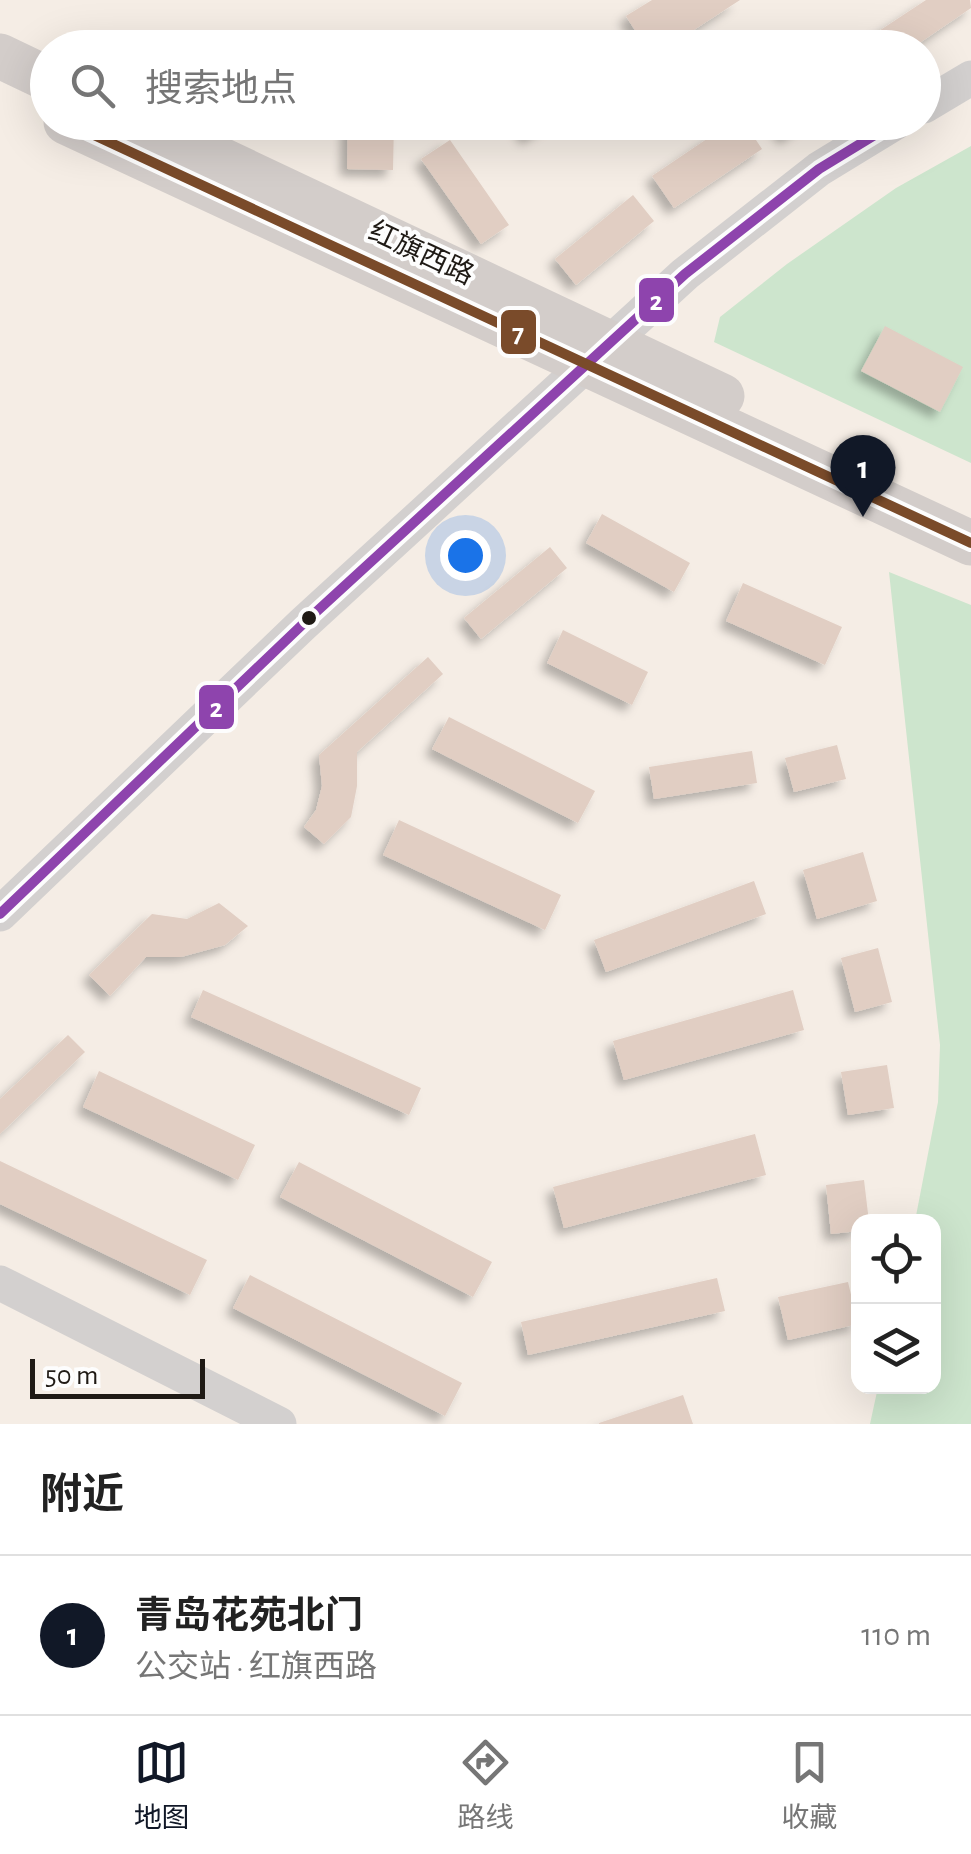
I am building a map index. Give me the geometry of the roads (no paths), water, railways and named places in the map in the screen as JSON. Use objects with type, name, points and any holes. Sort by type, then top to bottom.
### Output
[{"type":"main road","points":[[0,56],[30,70]]},
{"type":"main road","points":[[0,91],[30,105]]},
{"type":"main road","points":[[107,140],[597,354],[971,544]]},
{"type":"main road","name":"红旗西路","points":[[175,140],[597,354],[971,516]]},
{"type":"street","points":[[941,96],[971,78]]},
{"type":"street","points":[[0,914],[303,624],[685,274],[819,168],[866,140]]},
{"type":"street","points":[[0,1283],[280,1424]]},
{"type":"place","name":"青岛花苑北门","points":[[863,517]]}]
